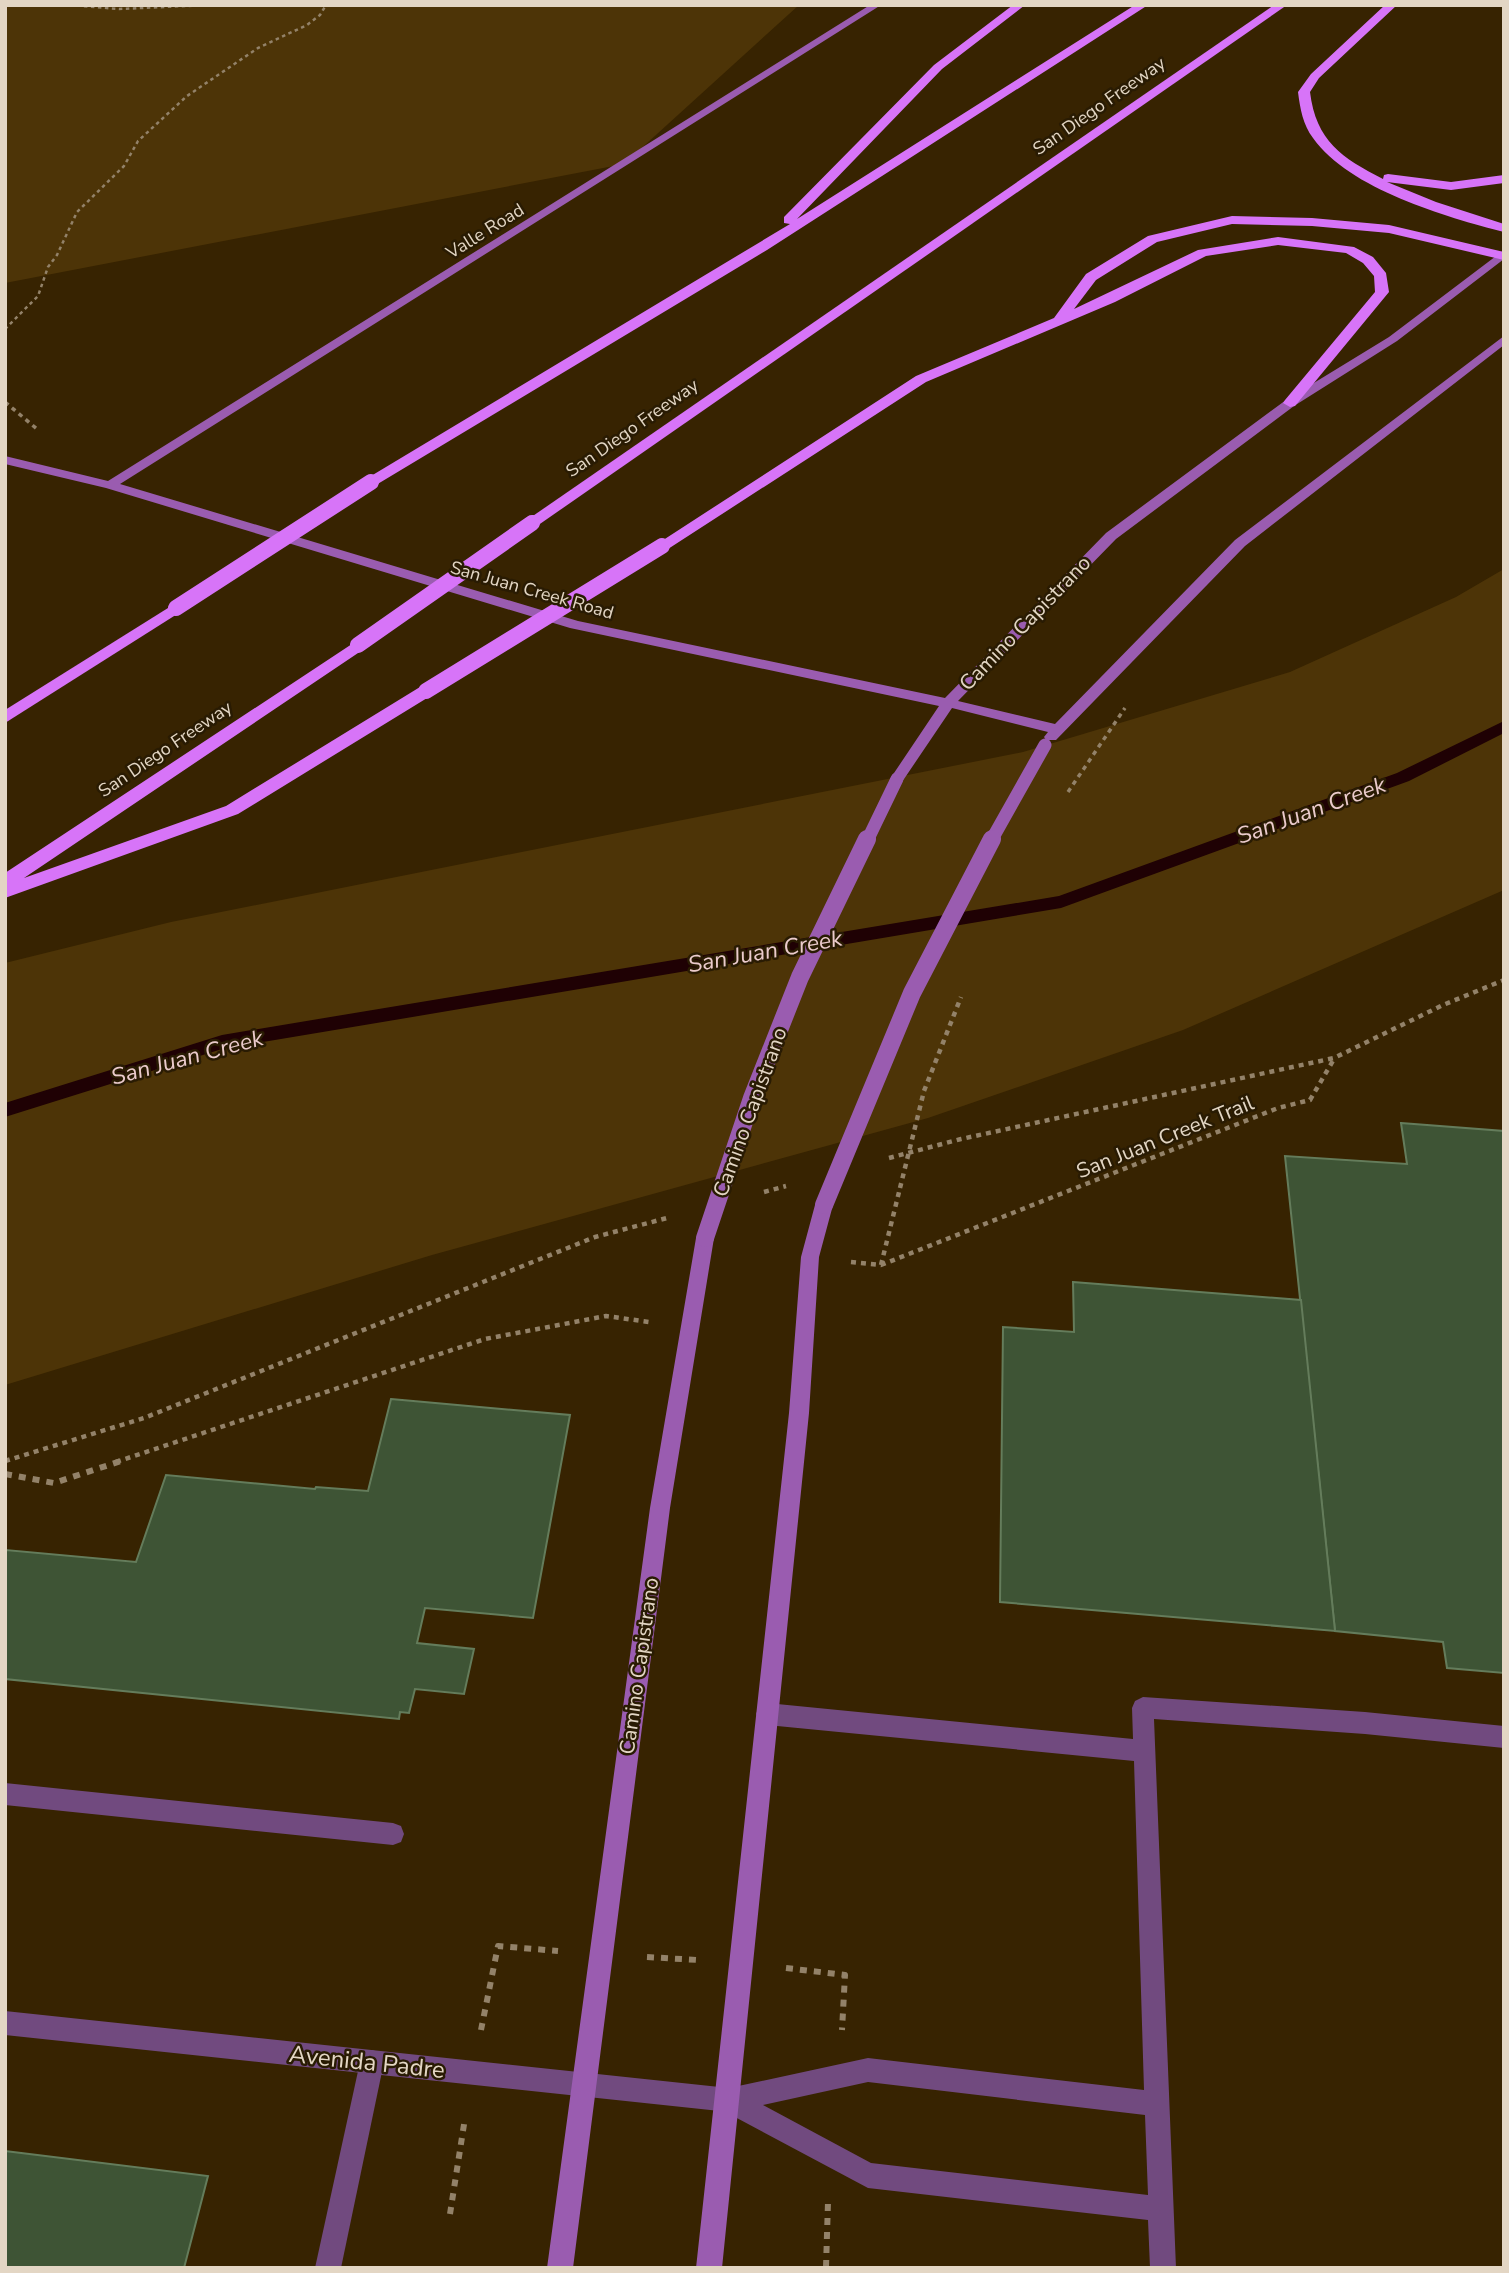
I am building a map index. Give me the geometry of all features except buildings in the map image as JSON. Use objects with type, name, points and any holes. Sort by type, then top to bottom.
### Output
[{"type":"highway","points":[[762,247],[938,67],[1020,5]]},
{"type":"highway","points":[[5,718],[370,482],[762,247],[1143,5]]},
{"type":"highway","name":"San Diego Freeway","points":[[5,882],[358,645],[1282,5]]},
{"type":"highway","points":[[1392,5],[1315,76],[1304,92],[1306,114],[1319,139],[1338,158],[1396,190],[1504,228]]},
{"type":"highway","points":[[1338,158],[1394,180],[1451,186],[1504,179]]},
{"type":"highway","points":[[1060,319],[1091,277],[1153,239],[1232,220],[1312,222],[1389,229],[1503,255]]},
{"type":"highway","points":[[5,891],[232,810],[662,546],[920,379],[1110,299],[1203,253],[1278,241],[1349,250],[1368,260],[1381,276],[1382,292],[1290,402]]},
{"type":"main road","name":"Valle Road","points":[[110,485],[877,5]]},
{"type":"main road","name":"Camino Capistrano","points":[[560,2268],[582,2086],[687,1327],[705,1238],[752,1098],[800,977],[898,779],[948,703],[1111,536],[1290,402],[1394,339],[1503,255]]},
{"type":"main road","points":[[709,2268],[729,2100],[799,1413],[810,1257],[824,1205],[912,993],[1014,796],[1056,729],[1240,543],[1504,339]]},
{"type":"main road","name":"San Juan Creek Road","points":[[5,460],[110,485],[575,625],[948,703],[1056,729]]},
{"type":"street","points":[[1163,2268],[1143,1708],[1365,1723],[1504,1737]]},
{"type":"street","points":[[767,1714],[1144,1751]]},
{"type":"street","points":[[5,1794],[393,1834]]},
{"type":"street","name":"Avenida Padre","points":[[5,2023],[729,2100]]},
{"type":"street","points":[[328,2268],[372,2062]]},
{"type":"street","points":[[729,2100],[868,2070],[1156,2104]]},
{"type":"street","points":[[729,2100],[868,2175],[1160,2209]]},
{"type":"path","points":[[70,5],[119,9],[209,5]]},
{"type":"path","points":[[5,329],[38,296],[48,267],[57,255],[77,212],[124,166],[138,141],[187,96],[258,48],[307,25],[320,15],[326,5]]},
{"type":"path","points":[[1066,795],[1125,708]]},
{"type":"path","name":"San Juan Creek Trail","points":[[810,1257],[881,1265],[1278,1108],[1310,1100],[1334,1058],[1443,1005],[1504,980]]},
{"type":"path","points":[[881,1265],[924,1091],[966,985]]},
{"type":"path","points":[[5,1474],[54,1483],[485,1339],[606,1316],[687,1327]]},
{"type":"path","points":[[825,2267],[827,2212]]},
{"type":"shaded area","points":[[5,5],[799,5],[624,164],[5,283]]},
{"type":"shaded area","points":[[1504,569],[1504,890],[1183,1030],[928,1118],[432,1255],[5,1385],[5,963],[171,922],[1023,752],[1290,672],[1456,597]]},
{"type":"waterway","name":"San Juan Creek","points":[[5,1110],[222,1042],[1061,902],[1403,777],[1504,726]]}]
